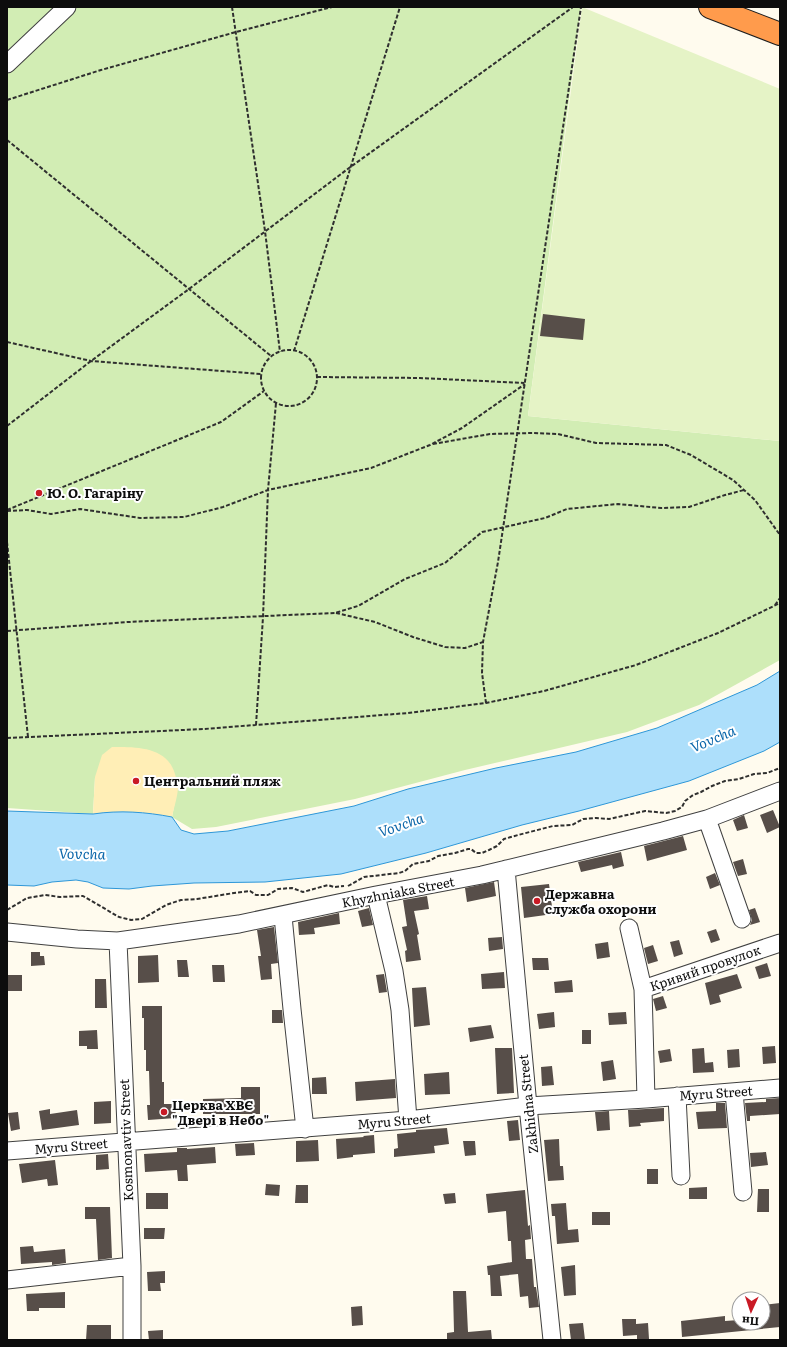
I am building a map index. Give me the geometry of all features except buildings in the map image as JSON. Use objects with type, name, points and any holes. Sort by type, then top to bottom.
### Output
[{"type":"highway","points":[[710,7],[780,34]]},
{"type":"street","points":[[7,64],[67,7]]},
{"type":"street","name":"Khyzhniaka Street","points":[[7,932],[85,940],[118,941],[239,924],[283,916],[376,895],[482,875],[707,819],[780,791]]},
{"type":"street","points":[[707,819],[742,919]]},
{"type":"street","name":"Zakhidna Street","points":[[506,869],[552,1340]]},
{"type":"street","points":[[376,895],[394,971],[400,1010],[408,1120]]},
{"type":"street","points":[[283,916],[305,1129]]},
{"type":"street","points":[[629,928],[643,989]]},
{"type":"street","name":"Kosmonavtiv Street","points":[[118,941],[132,1266],[132,1340]]},
{"type":"street","name":"Кривий провулок","points":[[646,1099],[643,989],[780,943]]},
{"type":"street","name":"Myru Street","points":[[7,1151],[126,1141],[305,1129],[408,1120],[528,1106],[646,1099],[780,1088]]},
{"type":"street","points":[[734,1092],[743,1192]]},
{"type":"street","points":[[678,1096],[681,1176]]},
{"type":"street","points":[[7,1280],[132,1266]]},
{"type":"path","points":[[232,7],[265,232],[280,352]]},
{"type":"path","points":[[7,100],[101,70],[332,7]]},
{"type":"path","points":[[294,351],[349,168],[400,7]]},
{"type":"path","points":[[7,426],[91,361],[349,168],[573,7]]},
{"type":"path","points":[[486,703],[482,673],[483,642],[504,527],[581,7]]},
{"type":"path","points":[[7,140],[271,356]]},
{"type":"path","points":[[7,342],[91,361],[261,374]]},
{"type":"path","points":[[289,350],[294,351],[306,356],[315,369],[317,377],[311,394],[304,401],[295,405],[286,406],[276,403],[264,391],[261,383],[261,374],[266,361],[271,356],[289,350]]},
{"type":"path","points":[[317,377],[420,378],[525,384]]},
{"type":"path","points":[[7,511],[27,510],[51,514],[80,509],[140,518],[184,517],[223,507],[268,490],[371,468],[430,445],[462,428],[525,384]]},
{"type":"path","points":[[7,511],[221,422],[264,391]]},
{"type":"path","points":[[256,725],[263,617],[268,490],[276,403]]},
{"type":"path","points":[[430,445],[490,434],[518,433],[558,434],[596,443],[666,445],[691,455],[733,480],[755,500],[780,535]]},
{"type":"path","points":[[7,631],[128,622],[335,613],[358,606],[405,579],[445,563],[482,532],[545,518],[566,509],[618,504],[661,508],[689,507],[744,490]]},
{"type":"path","points":[[7,542],[28,737]]},
{"type":"path","points":[[774,606],[780,598]]},
{"type":"path","points":[[7,738],[204,730],[408,713],[486,703],[544,691],[636,665],[718,633],[780,603]]},
{"type":"path","points":[[335,613],[375,622],[413,638],[445,647],[465,648],[483,642]]},
{"type":"path","points":[[7,910],[27,898],[45,895],[60,897],[83,896],[119,917],[132,920],[142,919],[166,905],[181,900],[196,899],[234,892],[250,891],[256,895],[268,895],[278,889],[292,888],[303,892],[328,885],[334,887],[348,886],[364,877],[399,873],[405,871],[413,864],[429,861],[438,856],[468,849],[471,849],[476,853],[482,853],[497,846],[504,839],[553,826],[572,825],[583,819],[609,819],[645,811],[666,813],[675,811],[682,807],[684,802],[693,795],[712,786],[725,781],[739,779],[750,774],[767,773],[780,768]]},
{"type":"green space","points":[[7,7],[581,7],[528,416],[780,441],[780,660],[699,705],[627,732],[465,770],[355,799],[216,827],[192,829],[172,817],[178,786],[95,777],[93,814],[7,808]]},
{"type":"green space","points":[[582,7],[780,89],[780,441],[528,416]]},
{"type":"sand","name":"Центральний пляж","points":[[112,747],[130,747],[149,750],[158,753],[171,765],[178,786],[177,798],[172,817],[133,812],[93,814],[95,777],[102,755]]},
{"type":"water","name":"Vovcha","points":[[780,671],[780,742],[764,751],[689,781],[522,825],[426,853],[341,874],[265,882],[194,883],[129,889],[103,888],[88,882],[76,880],[52,882],[34,886],[7,885],[7,811],[93,814],[113,812],[143,813],[172,817],[181,830],[194,834],[228,831],[354,806],[408,789],[496,768],[576,752],[657,728],[757,685]]},
{"type":"place","name":"Ю. О. Гагаріну","points":[[39,493]]},
{"type":"place","name":"Центральний пляж","points":[[136,781]]},
{"type":"place","name":"Державна служба охорони","points":[[537,901]]},
{"type":"place","name":"Церква ХВЄ \"Двері в Небо\"","points":[[164,1112]]}]
